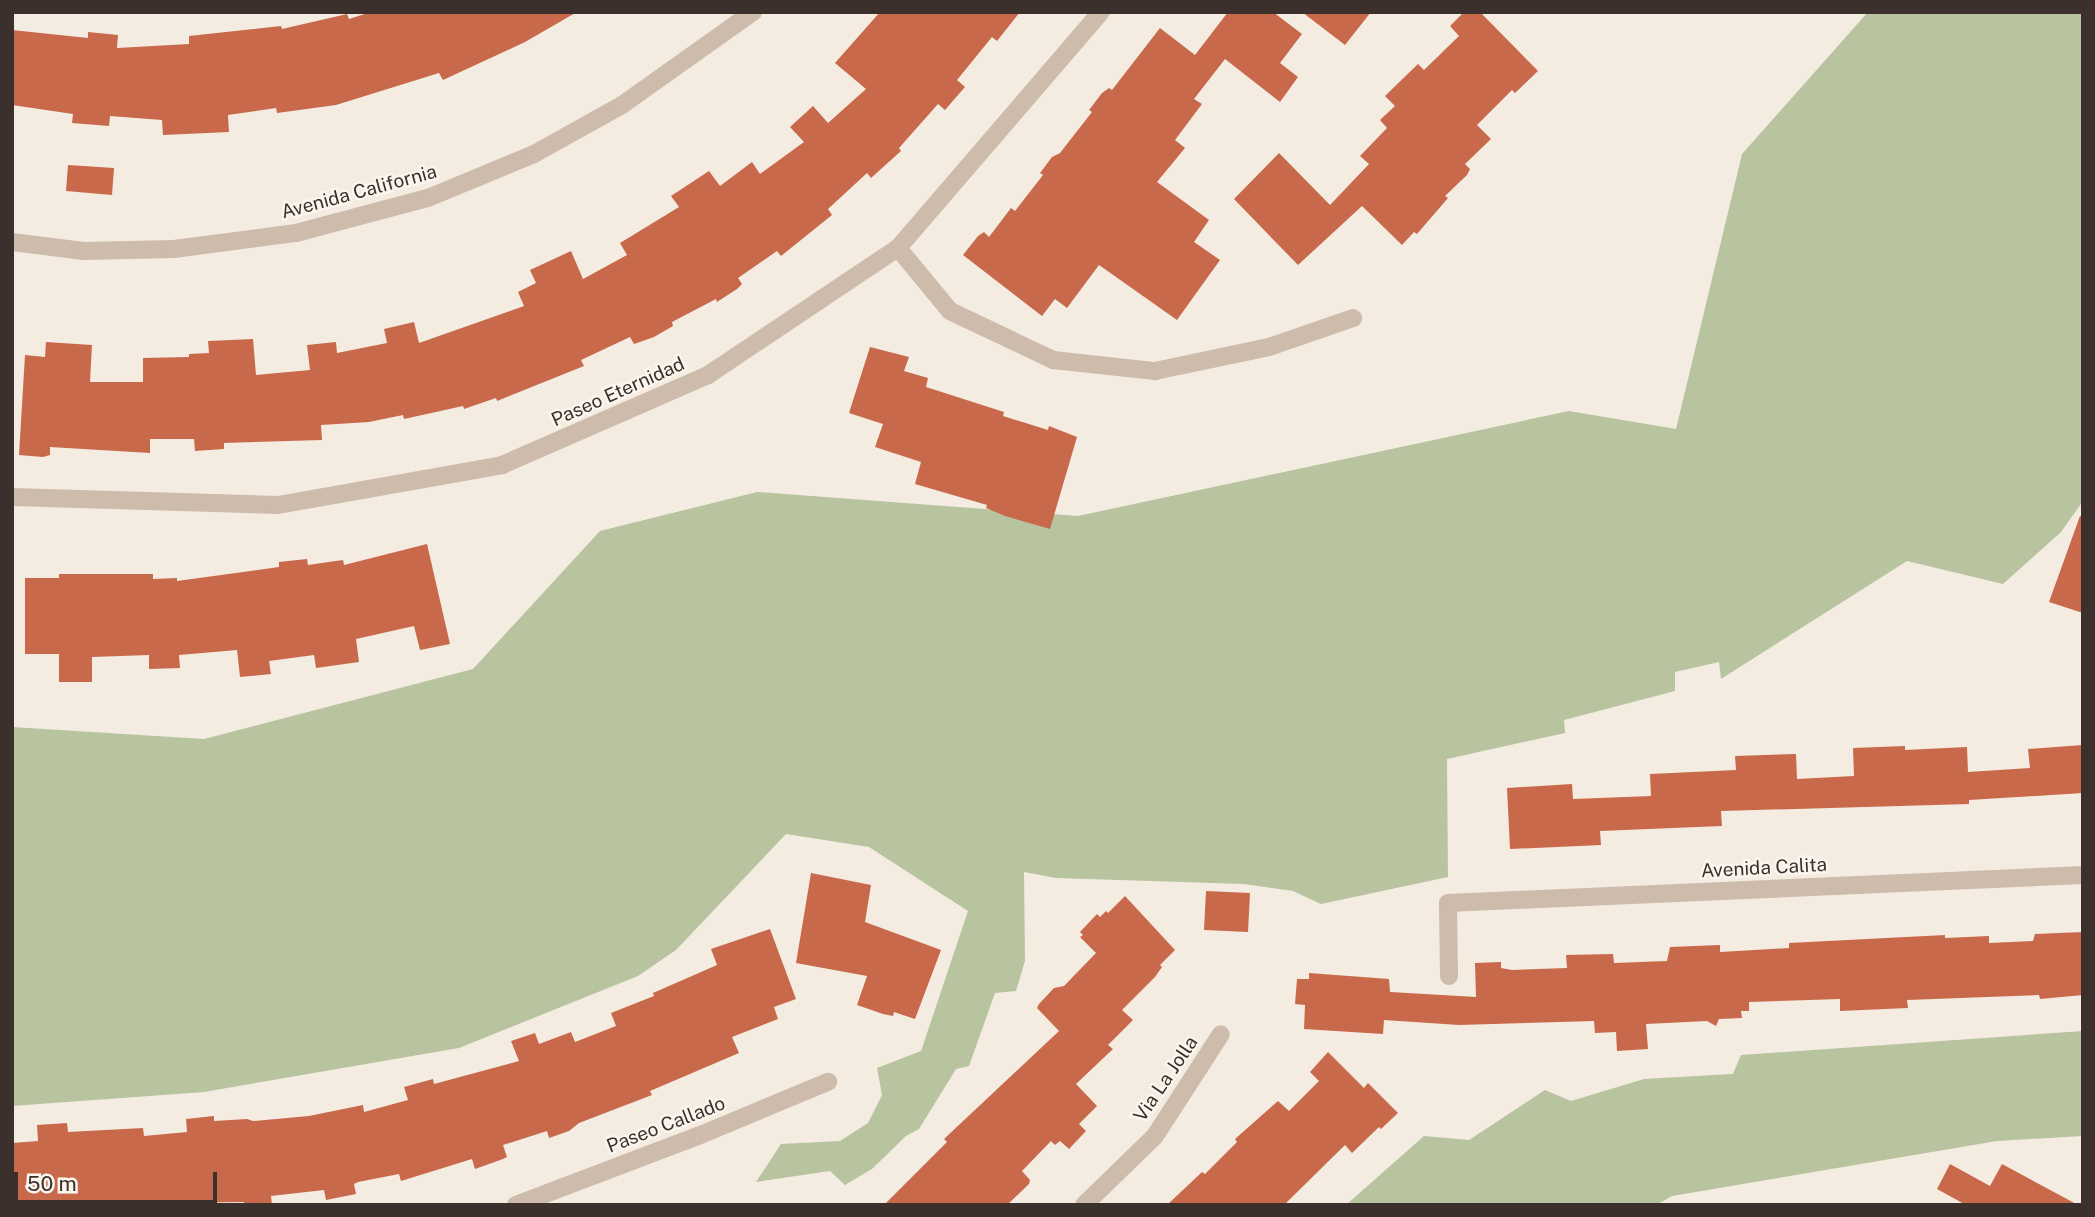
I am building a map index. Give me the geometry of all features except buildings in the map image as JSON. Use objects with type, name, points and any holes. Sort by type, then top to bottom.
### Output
[{"type":"street","name":"Avenida California","points":[[12,242],[83,251],[174,248],[296,233],[428,198],[534,154],[622,105],[753,12]]},
{"type":"street","name":"Paseo Eternidad","points":[[12,497],[278,505],[502,465],[708,375],[898,248],[1101,12]]},
{"type":"street","points":[[898,248],[950,311],[1053,360],[1155,372],[1269,347],[1353,318]]},
{"type":"street","name":"Avenida Calita","points":[[1449,976],[1448,903],[2083,875]]},
{"type":"street","name":"Via La Jolla","points":[[1084,1205],[1155,1136],[1221,1034]]},
{"type":"street","name":"Paseo Callado","points":[[516,1205],[698,1136],[828,1082]]},
{"type":"green space","points":[[1868,12],[2083,12],[2083,501],[2061,532],[2003,584],[1907,561],[1721,679],[1719,662],[1675,672],[1675,691],[1564,720],[1565,733],[1447,759],[1448,877],[1321,904],[1293,891],[1244,884],[1056,878],[1024,872],[1025,961],[1016,991],[995,993],[969,1066],[956,1069],[919,1129],[906,1136],[872,1169],[845,1185],[830,1171],[756,1182],[781,1144],[840,1141],[868,1123],[882,1095],[877,1068],[921,1051],[968,911],[869,847],[786,834],[676,950],[638,976],[459,1048],[204,1092],[12,1106],[12,727],[204,739],[473,669],[600,531],[757,492],[1078,516],[1569,411],[1676,429],[1742,154]]},
{"type":"green space","points":[[2083,1031],[2083,1136],[1997,1141],[1672,1196],[1656,1205],[1346,1205],[1424,1136],[1469,1140],[1545,1090],[1571,1101],[1644,1079],[1733,1074],[1741,1055]]}]
